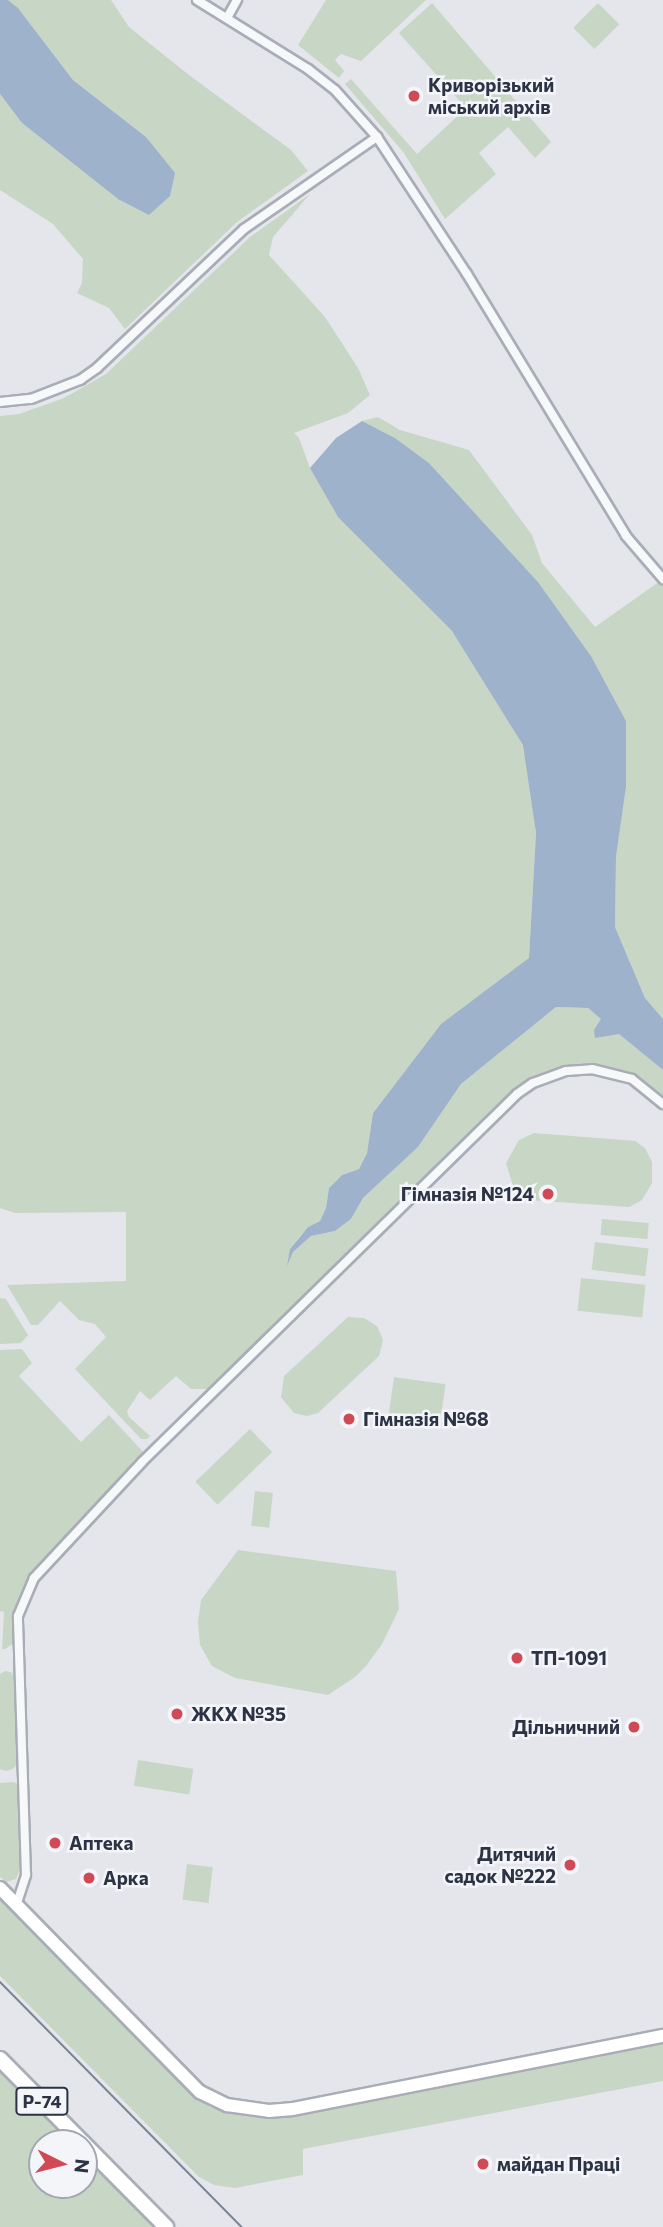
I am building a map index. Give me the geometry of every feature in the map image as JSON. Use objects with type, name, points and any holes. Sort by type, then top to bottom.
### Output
[{"type":"main road","name":"Р-74","points":[[0,2059],[70,2129]]},
{"type":"main road","name":"Р-74","points":[[98,2157],[166,2227]]},
{"type":"street","points":[[197,0],[289,56],[335,90],[377,137],[467,274],[626,536],[663,579]]},
{"type":"street","points":[[227,18],[237,0]]},
{"type":"street","points":[[0,402],[31,399],[80,380],[97,368],[244,229],[377,137]]},
{"type":"street","points":[[16,1906],[26,1875],[18,1615],[34,1578],[142,1462],[517,1094],[533,1083],[566,1071],[592,1069],[632,1079],[663,1104]]},
{"type":"street","points":[[0,1888],[200,2092],[228,2105],[269,2111],[293,2109],[663,2036]]},
{"type":"green space","points":[[8,0],[111,0],[129,27],[291,150],[308,171],[237,222],[125,329],[109,308],[77,293],[82,283],[83,259],[53,224],[0,190],[0,94],[22,123],[118,199],[156,150],[146,137],[73,80],[18,8]]},
{"type":"green space","points":[[326,0],[426,0],[361,61],[341,54],[335,60],[344,71],[339,78],[298,45]]},
{"type":"green space","points":[[432,3],[551,142],[535,158],[508,127],[479,153],[496,174],[445,219],[404,153],[345,84],[351,79],[417,154],[466,108],[399,33]]},
{"type":"green space","points":[[598,3],[619,24],[594,49],[573,28]]},
{"type":"green space","points":[[310,194],[273,237],[269,255],[325,317],[358,368],[370,395],[348,413],[294,433],[299,438],[310,468],[401,580],[452,631],[524,745],[536,833],[529,959],[441,1024],[373,1113],[367,1153],[359,1169],[342,1175],[329,1188],[326,1208],[320,1221],[308,1227],[299,1237],[290,1249],[288,1263],[293,1252],[311,1236],[335,1231],[351,1219],[363,1198],[418,1147],[461,1084],[556,1007],[588,1008],[663,1070],[663,1097],[634,1074],[592,1065],[565,1066],[532,1079],[514,1090],[209,1389],[191,1389],[176,1376],[150,1400],[140,1391],[127,1411],[129,1417],[150,1436],[141,1439],[75,1369],[106,1337],[95,1324],[79,1320],[60,1301],[38,1325],[31,1325],[7,1285],[126,1281],[126,1212],[15,1213],[0,1208],[0,416],[19,414],[64,398],[106,374],[250,237]]},
{"type":"green space","points":[[378,417],[400,430],[469,450],[532,535],[542,563],[595,627],[663,579],[663,1019],[645,998],[615,927],[616,857],[626,787],[626,721],[591,656],[538,582],[429,463],[395,438],[362,421]]},
{"type":"green space","points":[[534,1133],[635,1141],[645,1148],[652,1162],[652,1183],[642,1200],[629,1207],[529,1200],[514,1189],[506,1163],[519,1140]]},
{"type":"green space","points":[[602,1219],[649,1223],[647,1239],[601,1235]]},
{"type":"green space","points":[[595,1242],[649,1249],[645,1276],[592,1270]]},
{"type":"green space","points":[[581,1278],[646,1285],[642,1318],[578,1311]]},
{"type":"green space","points":[[0,1298],[6,1299],[28,1335],[21,1343],[0,1344]]},
{"type":"green space","points":[[348,1317],[364,1318],[377,1326],[383,1340],[379,1356],[318,1413],[307,1416],[294,1413],[281,1397],[284,1376]]},
{"type":"green space","points":[[22,1349],[32,1363],[19,1376],[81,1442],[109,1415],[145,1454],[78,1521],[31,1575],[16,1607],[14,1643],[2,1649],[4,1612],[0,1611],[0,1350]]},
{"type":"green space","points":[[394,1377],[445,1384],[440,1422],[389,1415]]},
{"type":"green space","points":[[250,1429],[272,1452],[218,1505],[195,1482]]},
{"type":"green space","points":[[255,1491],[273,1493],[269,1528],[251,1526]]},
{"type":"green space","points":[[238,1550],[396,1571],[399,1609],[382,1644],[366,1666],[328,1695],[235,1678],[212,1666],[200,1645],[198,1622],[201,1600]]},
{"type":"green space","points":[[11,1672],[15,1678],[18,1763],[13,1769],[6,1771],[0,1769],[0,1674]]},
{"type":"green space","points":[[138,1760],[193,1769],[189,1794],[134,1786]]},
{"type":"green space","points":[[0,1783],[18,1784],[22,1865],[16,1879],[6,1882],[0,1877]]},
{"type":"green space","points":[[187,1864],[213,1867],[208,1903],[183,1900]]},
{"type":"green space","points":[[0,1899],[195,2096],[210,2107],[226,2112],[270,2118],[292,2115],[663,2043],[663,2081],[303,2149],[303,2175],[235,2188],[214,2185],[199,2177],[0,1976]]},
{"type":"green space","points":[[0,2059],[69,2129],[28,2129],[28,2199],[98,2199],[98,2158],[166,2227],[0,2227]]},
{"type":"water","points":[[0,0],[8,0],[18,8],[73,80],[146,137],[175,173],[170,196],[149,215],[118,199],[22,123],[0,94]]},
{"type":"water","points":[[362,421],[395,438],[429,463],[538,582],[591,656],[626,721],[626,787],[616,857],[615,927],[645,998],[663,1019],[663,1070],[619,1034],[595,1038],[594,1030],[601,1019],[588,1008],[556,1007],[461,1084],[418,1147],[363,1198],[351,1219],[335,1231],[311,1236],[293,1252],[287,1266],[290,1249],[308,1227],[320,1221],[326,1208],[329,1188],[342,1175],[359,1169],[367,1153],[373,1113],[441,1024],[529,958],[536,833],[523,745],[452,631],[338,517],[310,468],[336,438]]},
{"type":"tram line","points":[[0,1982],[242,2227]]},
{"type":"place","name":"Криворізький міський архів","points":[[414,96]]},
{"type":"place","name":"Гімназія №124","points":[[548,1194]]},
{"type":"place","name":"Гімназія №68","points":[[349,1419]]},
{"type":"place","name":"ТП-1091","points":[[517,1658]]},
{"type":"place","name":"ЖКХ №35","points":[[177,1714]]},
{"type":"place","name":"Дільничний","points":[[634,1727]]},
{"type":"place","name":"Аптека","points":[[55,1843]]},
{"type":"place","name":"Дитячий садок №222","points":[[570,1865]]},
{"type":"place","name":"Арка","points":[[89,1878]]},
{"type":"place","name":"майдан Праці","points":[[483,2164]]}]
